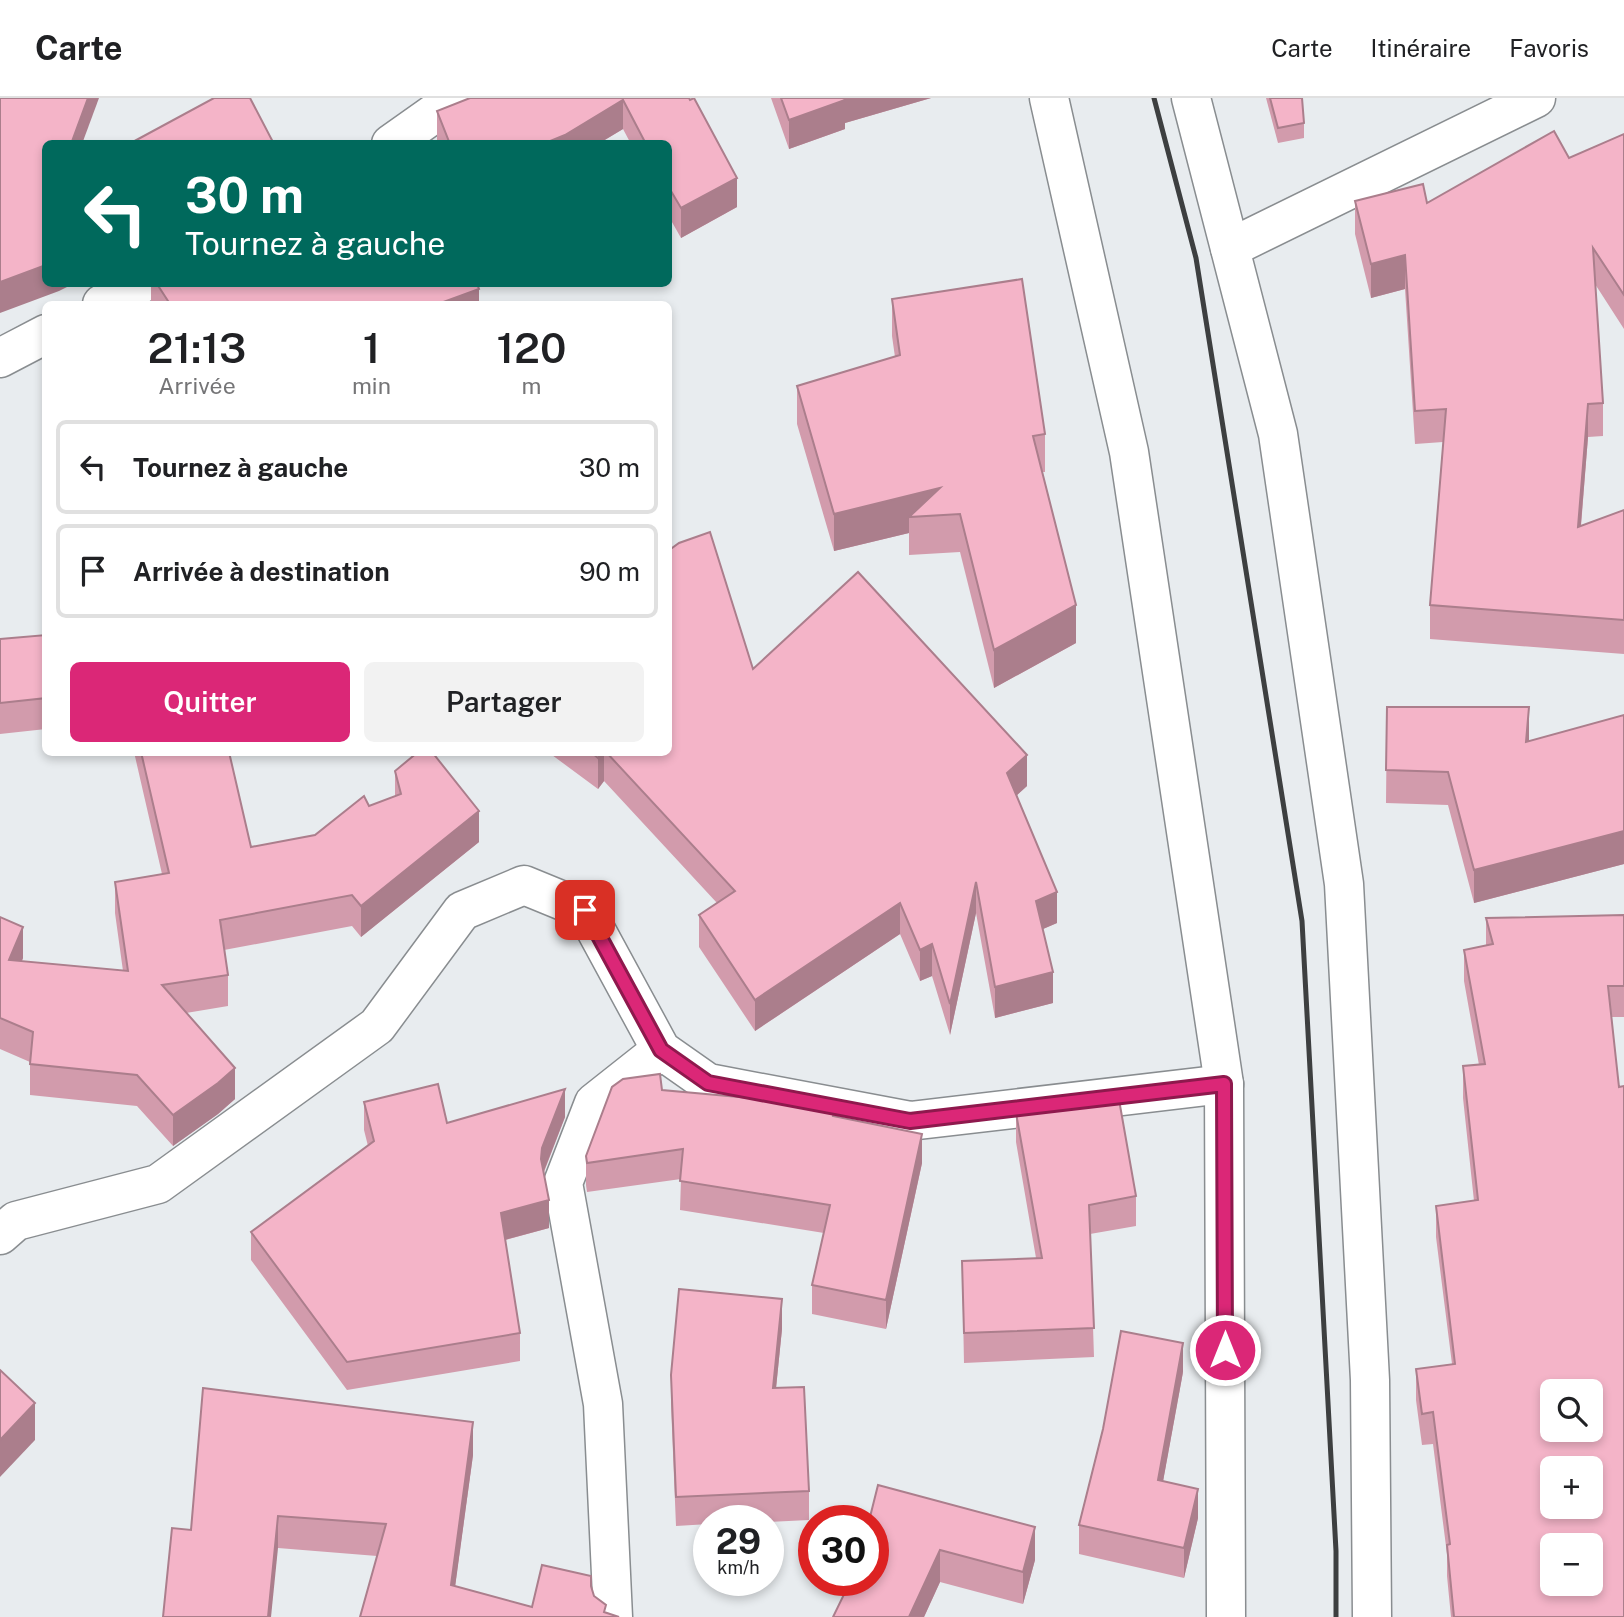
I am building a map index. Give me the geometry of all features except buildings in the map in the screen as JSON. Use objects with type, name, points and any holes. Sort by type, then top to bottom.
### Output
[{"type":"street","points":[[397,140],[456,98]]},
{"type":"street","points":[[1049,98],[1129,452],[1224,1084],[1226,1617]]},
{"type":"street","points":[[1191,98],[1278,434],[1344,884],[1370,1380],[1372,1617]]},
{"type":"street","points":[[1230,248],[1536,98]]},
{"type":"street","points":[[108,301],[135,287]]},
{"type":"street","points":[[0,358],[42,336]]},
{"type":"street","points":[[0,1235],[16,1221],[158,1184],[377,1026],[462,911],[524,885],[585,910],[661,1050],[708,1083],[910,1121],[1224,1084]]},
{"type":"street","points":[[613,1617],[603,1404],[563,1183],[594,1103],[661,1050]]},
{"type":"railway","points":[[1154,98],[1196,258],[1302,921],[1336,1551],[1336,1617]]},
{"type":"route","points":[[585,910],[661,1050],[708,1083],[910,1121],[1224,1084],[1225,1350]]}]
